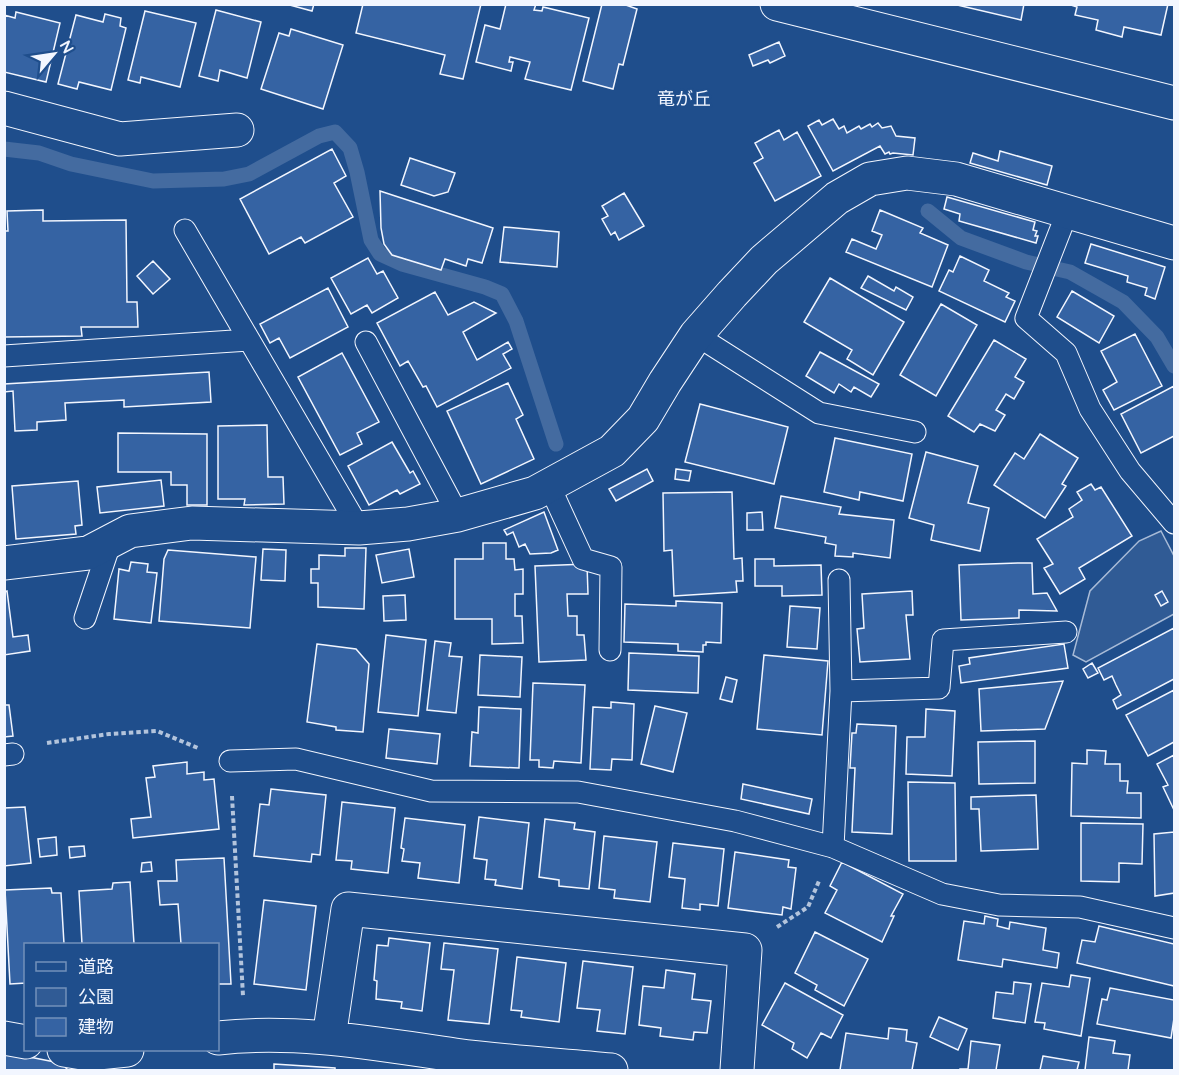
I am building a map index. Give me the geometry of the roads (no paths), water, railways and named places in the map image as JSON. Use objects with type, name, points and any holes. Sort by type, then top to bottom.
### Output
[{"type":"street","points":[[777,4],[1174,103]]},
{"type":"street","points":[[4,108],[120,139],[237,130]]},
{"type":"street","points":[[4,563],[88,553],[130,531],[192,523],[359,528],[408,524],[458,515],[535,493],[612,451],[643,419],[696,334],[764,260],[837,198],[870,178],[907,173],[956,179],[1174,243]]},
{"type":"street","points":[[329,1038],[348,909],[745,950],[737,1071]]},
{"type":"street","points":[[231,1037],[329,1038],[476,1064],[611,1071]]},
{"type":"street","points":[[4,1038],[24,1042]]},
{"type":"street","points":[[70,1051],[88,1054],[117,1051]]},
{"type":"lane","points":[[1067,213],[1026,318],[1066,352],[1096,418],[1130,471],[1174,523]]},
{"type":"lane","points":[[185,230],[359,528]]},
{"type":"lane","points":[[696,334],[819,412],[915,432]]},
{"type":"lane","points":[[4,356],[249,339]]},
{"type":"lane","points":[[366,342],[458,515]]},
{"type":"lane","points":[[549,485],[583,559],[611,567],[610,650]]},
{"type":"lane","points":[[85,618],[111,540]]},
{"type":"lane","points":[[833,847],[841,691],[839,580]]},
{"type":"lane","points":[[841,691],[939,688],[944,640],[1066,632]]},
{"type":"lane","points":[[230,761],[296,759],[431,791],[578,792],[735,821],[833,847],[942,894],[999,905],[1080,907],[1174,928]]},
{"type":"waterway","points":[[4,149],[39,153],[71,164],[153,181],[224,179],[249,174],[319,136],[335,132],[350,148],[371,240],[380,254],[402,264],[485,287],[502,294],[516,321],[556,444]]},
{"type":"waterway","points":[[928,211],[961,238],[1026,262],[1070,272],[1123,302],[1157,337],[1174,366]]},
{"type":"district","name":"竜が丘","points":[[684,99]]}]
